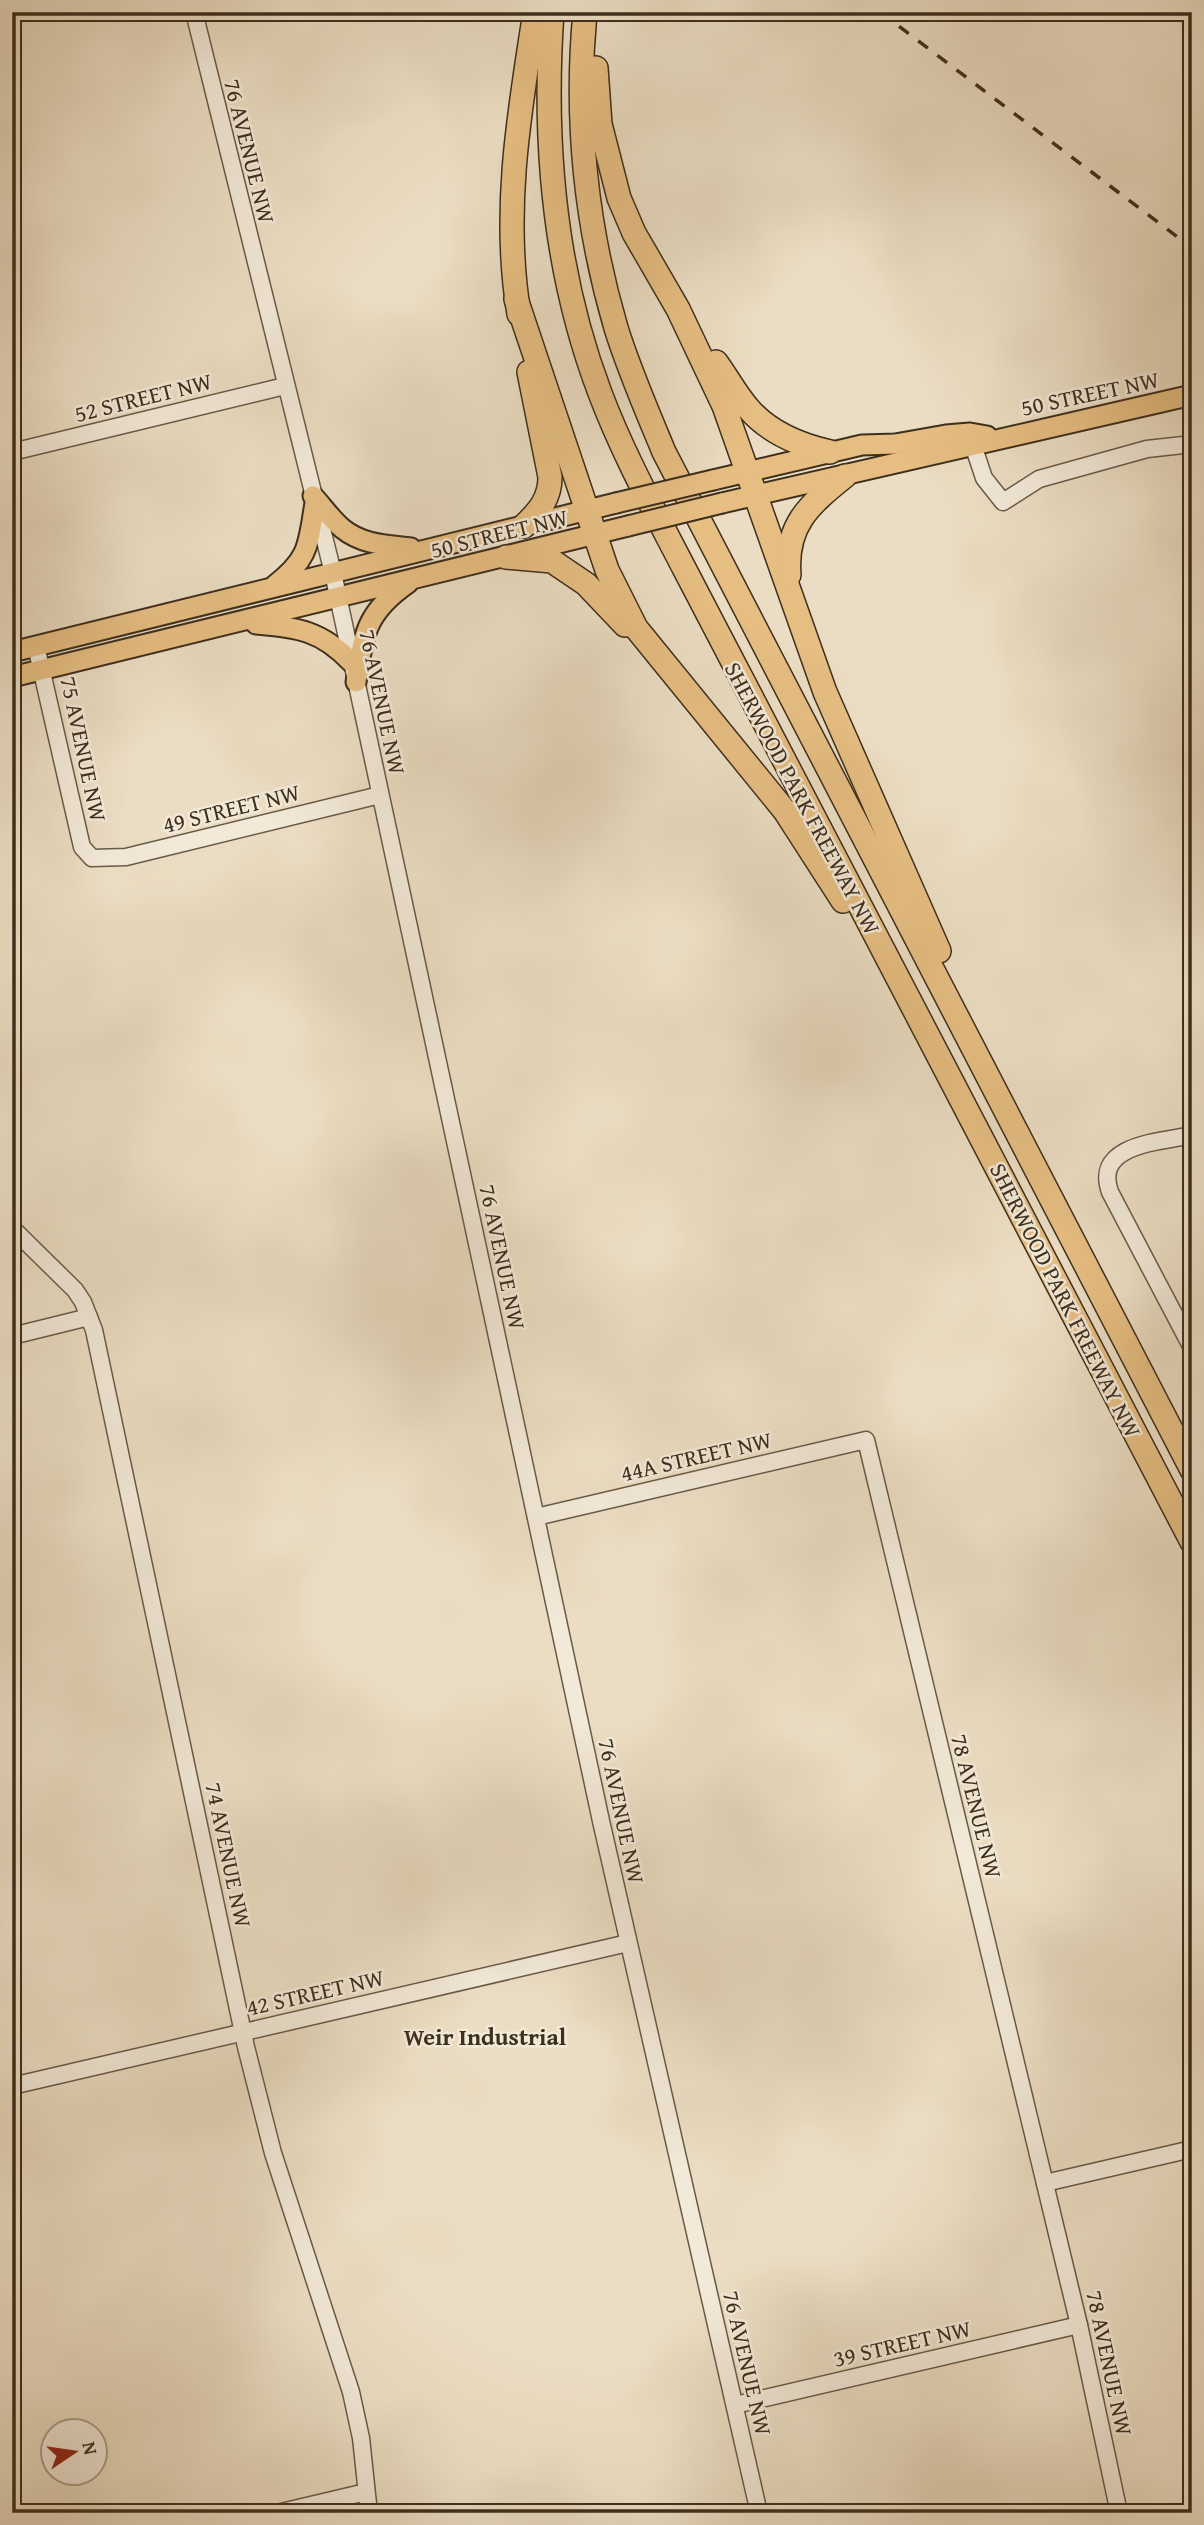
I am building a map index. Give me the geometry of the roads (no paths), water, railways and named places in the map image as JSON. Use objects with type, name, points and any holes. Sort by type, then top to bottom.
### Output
[{"type":"highway","points":[[524,526],[537,513],[550,491],[550,477],[537,424],[516,299],[510,224],[521,107],[536,12]]},
{"type":"highway","name":"SHERWOOD PARK FREEWAY NW","points":[[552,12],[548,71],[551,176],[570,295],[586,355],[601,395],[631,464],[1192,1542]]},
{"type":"highway","name":"SHERWOOD PARK FREEWAY NW","points":[[585,12],[582,120],[586,188],[616,328],[664,452],[696,519],[1192,1470]]},
{"type":"highway","points":[[597,12],[595,51],[600,124],[619,198],[634,233],[690,333],[724,406],[825,692],[958,995],[965,1034]]},
{"type":"highway","points":[[516,299],[596,534],[619,597],[636,628],[785,811],[843,902],[887,957]]},
{"type":"highway","points":[[690,333],[707,351],[748,409],[779,434],[796,443],[830,452]]},
{"type":"highway","points":[[790,596],[790,540],[812,502],[845,476]]},
{"type":"highway","points":[[506,556],[552,561],[571,572],[657,657]]},
{"type":"main road","name":"50 STREET NW","points":[[12,652],[426,549],[862,445],[998,438],[1192,395]]},
{"type":"main road","name":"50 STREET NW","points":[[12,677],[755,495],[845,476],[971,439]]},
{"type":"main road","points":[[314,500],[342,529],[363,541],[426,549]]},
{"type":"main road","points":[[272,588],[293,571],[304,556],[314,500]]},
{"type":"main road","points":[[356,682],[364,635],[370,622],[383,603],[415,579]]},
{"type":"main road","points":[[238,622],[289,626],[314,633],[351,662]]},
{"type":"street","name":"76 AVENUE NW","points":[[194,12],[333,573],[336,598],[628,1943],[759,2513]]},
{"type":"street","name":"52 STREET NW","points":[[12,452],[285,386]]},
{"type":"street","points":[[971,439],[984,478],[1003,502],[1039,479],[1147,449],[1192,444]]},
{"type":"street","name":"75 AVENUE NW","points":[[36,646],[82,847],[92,858]]},
{"type":"street","name":"49 STREET NW","points":[[92,858],[126,857],[380,795]]},
{"type":"street","points":[[1192,1135],[1126,1150],[1118,1154],[1106,1174],[1110,1192],[1192,1348]]},
{"type":"street","name":"74 AVENUE NW","points":[[12,1228],[70,1284],[83,1302],[89,1317],[108,1393],[243,2032],[273,2153],[351,2392],[361,2438],[369,2513]]},
{"type":"street","points":[[12,1336],[89,1317]]},
{"type":"street","name":"44A STREET NW","points":[[536,1517],[866,1440]]},
{"type":"street","name":"78 AVENUE NW","points":[[866,1440],[1079,2325],[1118,2513]]},
{"type":"street","name":"42 STREET NW","points":[[12,2086],[628,1943]]},
{"type":"street","points":[[1045,2183],[1192,2149]]},
{"type":"street","name":"39 STREET NW","points":[[735,2405],[1079,2325]]},
{"type":"street","points":[[277,2513],[366,2492]]},
{"type":"railway","points":[[880,12],[1192,248]]},
{"type":"district","name":"Weir Industrial","points":[[485,2036]]}]
